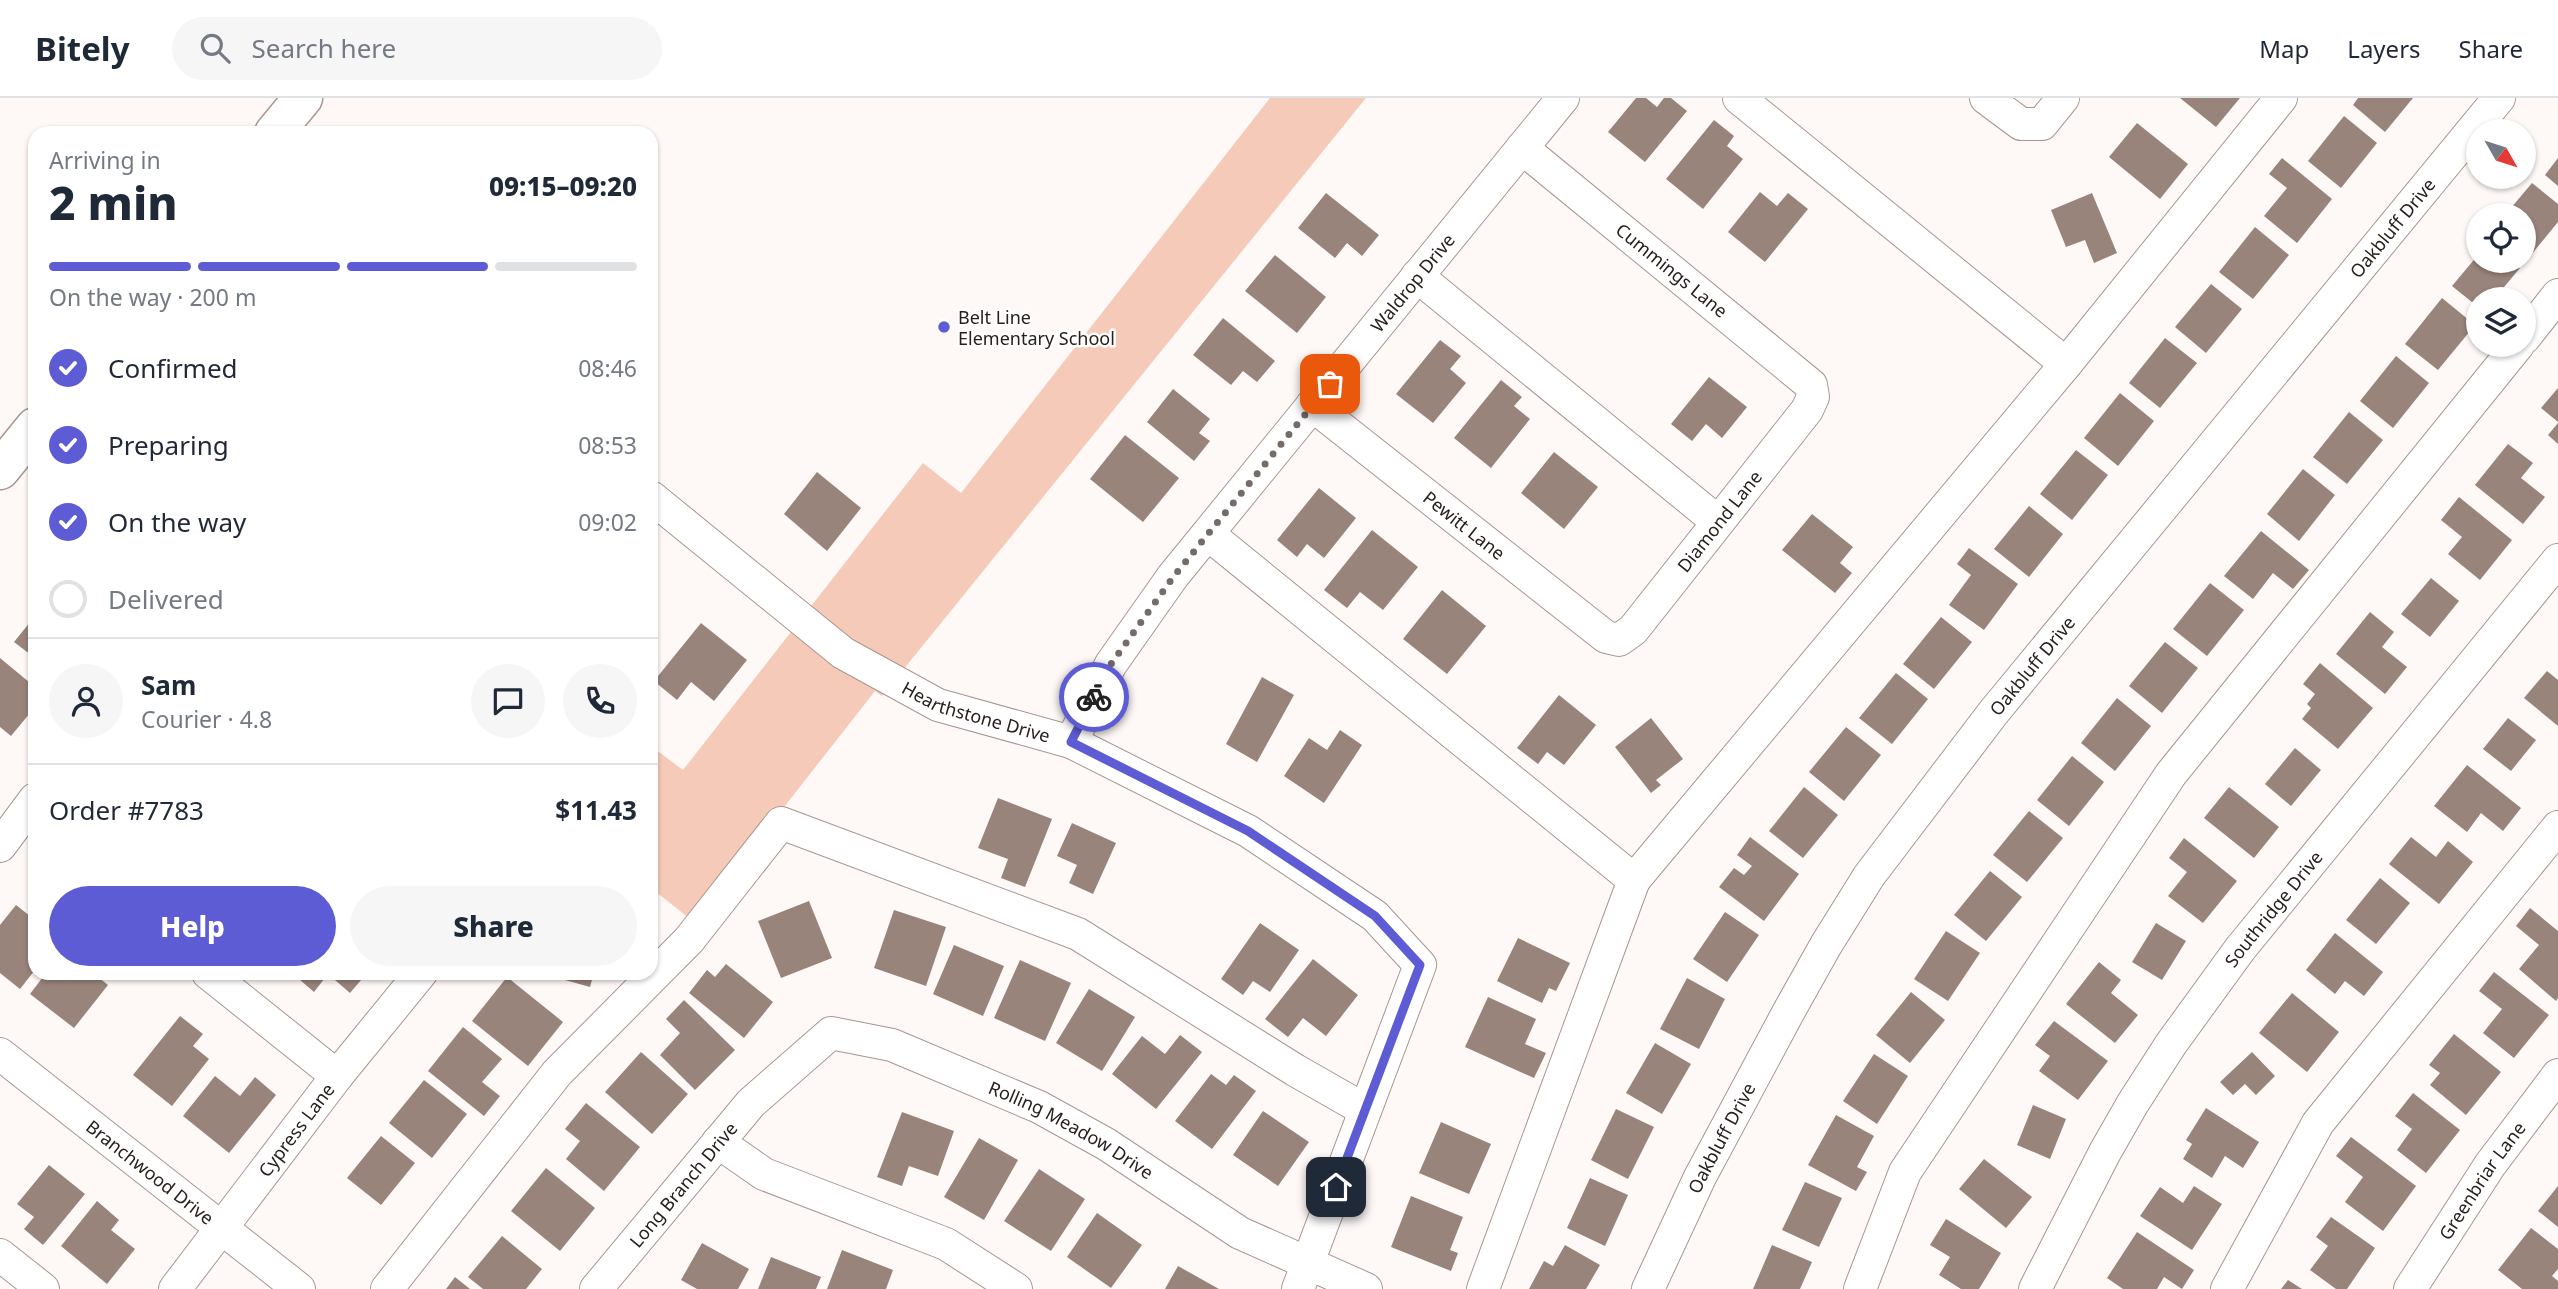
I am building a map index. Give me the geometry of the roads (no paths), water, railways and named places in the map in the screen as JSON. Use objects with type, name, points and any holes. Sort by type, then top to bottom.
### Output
[{"type":"main road","points":[[280,126],[303,98]]},
{"type":"main road","points":[[0,470],[28,435]]},
{"type":"street","name":"Waldrop Drive","points":[[1071,742],[1111,664],[1174,576],[1563,98]]},
{"type":"street","points":[[1739,98],[2066,364]]},
{"type":"street","points":[[1986,98],[2021,124],[2042,124],[2063,98]]},
{"type":"street","points":[[1483,1289],[1634,880],[2066,364],[2281,98]]},
{"type":"street","name":"Oakbluff Drive","points":[[1648,1289],[1700,1177],[1763,1059],[1826,945],[1869,876],[1993,713],[2499,98]]},
{"type":"street","name":"Cummings Lane","points":[[1522,148],[1811,384],[1813,397]]},
{"type":"street","points":[[1418,276],[1718,522]]},
{"type":"street","points":[[2536,323],[2558,295]]},
{"type":"street","points":[[1860,1289],[1905,1172],[2171,774],[2508,357]]},
{"type":"street","name":"Diamond Lane","points":[[1619,640],[1633,630],[1807,410],[1813,397]]},
{"type":"street","name":"Pewitt Lane","points":[[1312,405],[1606,637],[1619,640]]},
{"type":"street","name":"Hearthstone Drive","points":[[658,504],[843,653],[938,705],[1071,742],[1248,831],[1375,916],[1420,965],[1365,1110]]},
{"type":"street","points":[[1208,534],[1634,880]]},
{"type":"street","name":"Southridge Drive","points":[[2035,1289],[2105,1152],[2171,1044],[2240,949],[2558,560]]},
{"type":"street","points":[[658,970],[688,940],[781,823],[1078,934],[1295,1070],[1365,1110],[1303,1276]]},
{"type":"street","points":[[2227,1289],[2318,1124],[2558,827]]},
{"type":"street","points":[[217,980],[337,1076]]},
{"type":"street","name":"Cypress Lane","points":[[175,1289],[337,1076],[415,980]]},
{"type":"street","points":[[387,1289],[557,1073],[649,980]]},
{"type":"street","name":"Rolling Meadow Drive","points":[[774,1084],[831,1032],[892,1045],[1040,1107],[1106,1144],[1303,1276],[1366,1289]]},
{"type":"street","name":"Branchwood Drive","points":[[0,1054],[299,1289]]},
{"type":"street","name":"Greenbriar Lane","points":[[2410,1289],[2490,1165],[2558,1075]]},
{"type":"street","name":"Long Branch Drive","points":[[596,1289],[751,1102],[774,1084]]},
{"type":"street","points":[[718,1142],[764,1174],[946,1244],[1016,1289]]},
{"type":"street","points":[[0,1255],[43,1289]]},
{"type":"place","name":"Belt Line Elementary School","points":[[944,327]]}]
